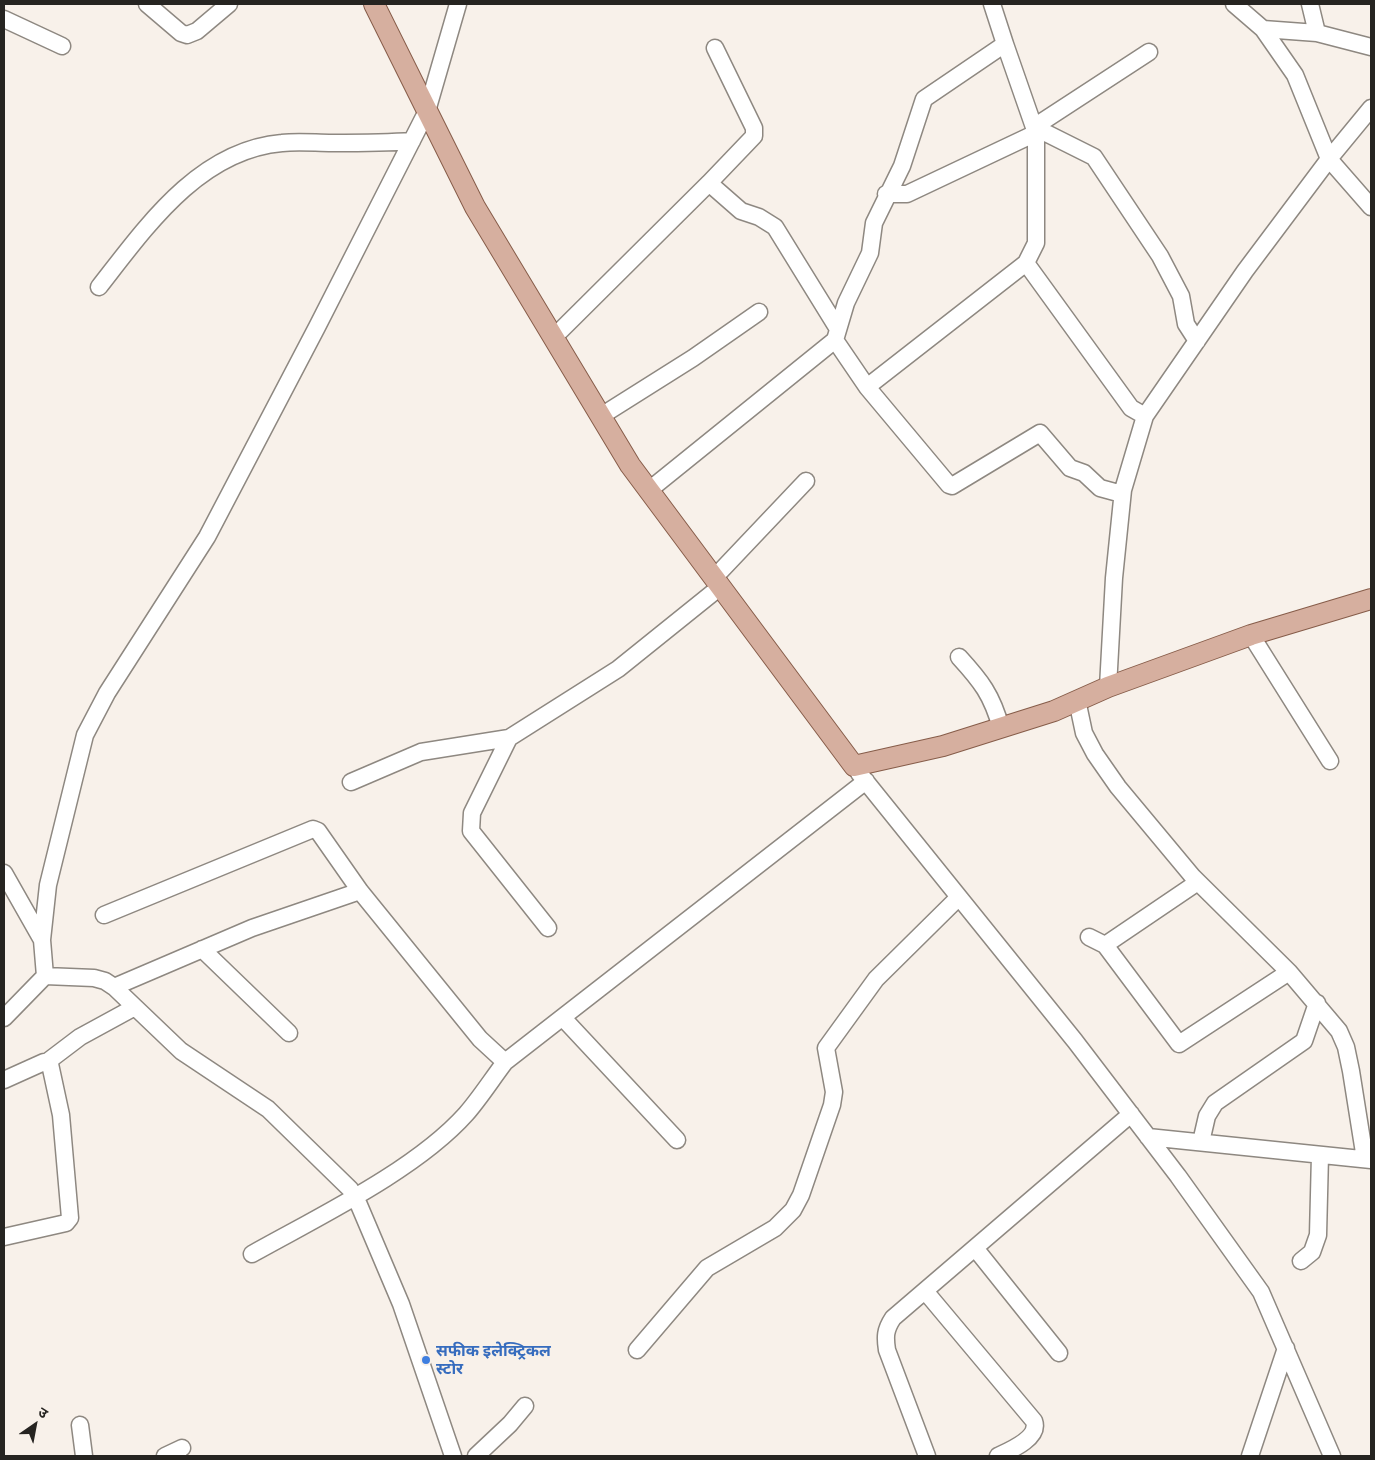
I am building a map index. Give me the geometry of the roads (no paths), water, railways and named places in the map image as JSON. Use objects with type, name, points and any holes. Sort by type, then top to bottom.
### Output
[{"type":"main road","points":[[374,4],[475,207],[630,465],[859,773],[1054,710],[1108,687],[1251,635],[1371,599]]},
{"type":"street","points":[[147,4],[181,33],[187,35],[197,31],[229,4]]},
{"type":"street","points":[[45,976],[42,940],[48,885],[85,735],[108,693],[207,538],[428,111],[458,4]]},
{"type":"street","points":[[867,387],[1026,263],[1036,243],[1035,130],[992,4]]},
{"type":"street","points":[[1234,4],[1263,29],[1295,75],[1329,159],[1371,206]]},
{"type":"street","points":[[1310,4],[1317,33]]},
{"type":"street","points":[[4,19],[62,46]]},
{"type":"street","points":[[1263,29],[1317,33],[1371,47]]},
{"type":"street","points":[[648,491],[837,335],[846,303],[870,253],[874,222],[886,194],[902,166],[924,99],[1006,44]]},
{"type":"street","points":[[553,338],[710,184],[755,132],[715,48]]},
{"type":"street","points":[[886,194],[907,194],[1035,130],[1149,52]]},
{"type":"street","points":[[1108,687],[1114,578],[1122,494],[1145,416],[1245,271],[1329,159],[1371,108]]},
{"type":"street","points":[[1035,130],[1094,157],[1160,256],[1181,296],[1186,324],[1197,341]]},
{"type":"street","points":[[99,287],[149,223],[186,186],[219,163],[250,148],[282,143],[412,141]]},
{"type":"street","points":[[710,184],[741,211],[760,217],[774,227],[867,387],[950,486],[1040,433],[1070,468],[1084,473],[1100,488],[1122,494]]},
{"type":"street","points":[[1026,263],[1131,408],[1145,416]]},
{"type":"street","points":[[600,416],[693,358],[759,312]]},
{"type":"street","points":[[351,782],[421,752],[508,738],[618,669],[717,582],[806,481]]},
{"type":"street","points":[[1251,635],[1330,761]]},
{"type":"street","points":[[959,657],[988,692],[995,704],[1001,728]]},
{"type":"street","points":[[1078,700],[1084,733],[1095,754],[1118,787],[1198,882],[1289,972],[1317,1002],[1339,1032],[1346,1047],[1352,1071],[1368,1160],[1148,1137]]},
{"type":"street","points":[[508,738],[472,813],[471,831],[548,928]]},
{"type":"street","points":[[252,1254],[355,1196],[413,1160],[462,1118],[505,1062],[563,1018],[859,773],[1131,1114],[1261,1292],[1332,1456]]},
{"type":"street","points":[[104,915],[310,830],[318,831],[360,891],[480,1040],[505,1062]]},
{"type":"street","points":[[4,872],[42,940]]},
{"type":"street","points":[[1105,945],[1198,882]]},
{"type":"street","points":[[114,986],[252,928],[360,891]]},
{"type":"street","points":[[637,1350],[707,1268],[775,1228],[793,1210],[802,1195],[832,1106],[834,1092],[826,1048],[876,979],[959,897]]},
{"type":"street","points":[[1089,937],[1105,945],[1179,1044],[1289,972]]},
{"type":"street","points":[[202,949],[289,1034]]},
{"type":"street","points":[[4,1018],[45,976],[94,978],[105,981],[114,986],[180,1051],[268,1109],[333,1171],[355,1196],[401,1304],[453,1456]]},
{"type":"street","points":[[1201,1142],[1206,1116],[1215,1103],[1304,1041],[1317,1002]]},
{"type":"street","points":[[4,1080],[47,1062],[80,1036],[135,1007]]},
{"type":"street","points":[[563,1018],[677,1140]]},
{"type":"street","points":[[4,1237],[66,1223],[70,1218],[61,1115],[50,1064],[47,1062]]},
{"type":"street","points":[[927,1456],[887,1350],[884,1336],[887,1327],[893,1318],[1131,1114]]},
{"type":"street","points":[[1301,1261],[1312,1252],[1318,1235],[1320,1154]]},
{"type":"street","points":[[975,1248],[1059,1353]]},
{"type":"street","points":[[925,1291],[1034,1421],[1033,1432],[1023,1449],[998,1456]]},
{"type":"street","points":[[1250,1456],[1286,1348]]},
{"type":"street","points":[[476,1456],[510,1424],[525,1406]]},
{"type":"street","points":[[80,1425],[84,1456]]},
{"type":"street","points":[[165,1456],[182,1448]]},
{"type":"place","name":"सफीक इलेक्ट्रिकल स्टोर","points":[[426,1360]]}]
